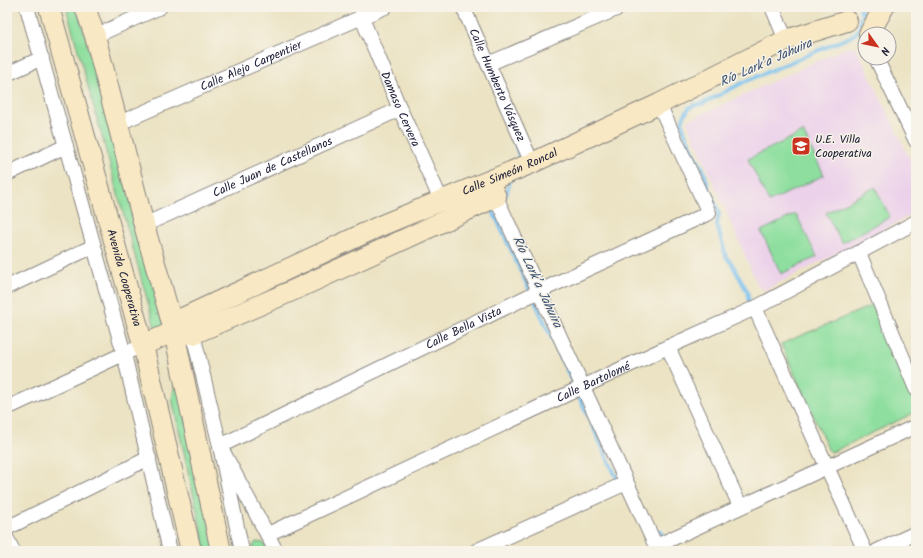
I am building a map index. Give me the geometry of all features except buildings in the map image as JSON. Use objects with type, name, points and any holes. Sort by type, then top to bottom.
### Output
[{"type":"street","points":[[27,7],[124,354],[170,551]]},
{"type":"street","name":"Avenida Cooperativa","points":[[49,7],[143,346],[192,551]]},
{"type":"street","points":[[85,7],[95,36],[144,225],[173,328],[221,551]]},
{"type":"street","points":[[95,36],[160,7]]},
{"type":"street","name":"Calle Alejo Carpentier","points":[[118,124],[385,7]]},
{"type":"street","name":"Calle Humberto Vásquez","points":[[463,7],[532,163]]},
{"type":"street","points":[[488,64],[621,7]]},
{"type":"street","points":[[772,7],[786,40]]},
{"type":"street","points":[[873,26],[884,7]]},
{"type":"street","name":"Damaso Cervera","points":[[362,16],[400,109],[441,200]]},
{"type":"street","name":"Calle Simeón Roncal","points":[[173,328],[193,334],[294,290],[492,189],[532,163],[659,104],[786,40],[847,21]]},
{"type":"street","points":[[7,74],[42,58]]},
{"type":"street","points":[[880,66],[916,140]]},
{"type":"street","name":"Calle Bella Vista","points":[[220,446],[539,292],[709,213],[659,104]]},
{"type":"street","name":"Calle Juan de Castellanos","points":[[144,225],[400,109]]},
{"type":"street","points":[[7,174],[66,146]]},
{"type":"street","points":[[492,189],[657,548],[740,506],[916,426]]},
{"type":"street","name":"Calle Simeón Roncal","points":[[173,328],[380,226],[441,200],[492,189]]},
{"type":"street","name":"Calle Bartolomé","points":[[268,534],[668,347],[755,308],[916,222]]},
{"type":"street","points":[[7,287],[94,246]]},
{"type":"street","points":[[859,253],[916,389]]},
{"type":"street","points":[[755,308],[865,551]]},
{"type":"street","points":[[7,408],[143,346],[173,328]]},
{"type":"street","points":[[193,334],[220,446],[242,551]]},
{"type":"street","points":[[668,347],[740,506]]},
{"type":"street","points":[[220,446],[276,551]]},
{"type":"street","points":[[7,528],[149,458]]},
{"type":"street","points":[[476,551],[626,482]]},
{"type":"street","points":[[877,551],[916,533]]},
{"type":"street","points":[[7,539],[13,551]]},
{"type":"shaded area","name":"U.E. Villa Cooperativa","points":[[850,46],[857,49],[857,66],[865,66],[916,172],[916,213],[767,289],[762,289],[758,286],[687,121]]},
{"type":"green space","points":[[66,7],[77,7],[165,327],[157,335]]},
{"type":"green space","points":[[803,132],[824,175],[769,202],[748,159]]},
{"type":"green space","points":[[875,187],[890,217],[842,243],[826,213]]},
{"type":"green space","points":[[796,214],[817,257],[781,274],[761,231]]},
{"type":"green space","points":[[873,305],[916,404],[916,412],[832,452],[829,451],[781,344]]},
{"type":"green space","points":[[178,370],[216,551],[206,551],[172,399]]},
{"type":"green space","points":[[256,542],[264,543],[267,551],[254,551],[253,546]]},
{"type":"waterway","name":"Río Lark’a Jahuira","points":[[752,318],[747,291],[732,264],[726,257],[717,225],[719,213],[703,169],[684,131],[682,122],[684,116],[689,108],[694,105],[702,104],[744,82],[850,37],[856,33],[860,27],[860,18],[863,13],[860,11],[861,7]]},
{"type":"waterway","name":"Río Lark’a Jahuira","points":[[514,139],[520,159],[519,161]]},
{"type":"waterway","name":"Río Lark’a Jahuira","points":[[502,199],[506,195],[511,178]]},
{"type":"waterway","name":"Río Lark’a Jahuira","points":[[495,207],[492,209],[619,483]]},
{"type":"waterway","name":"Río Lark’a Jahuira","points":[[651,531],[661,531],[667,547],[666,551]]},
{"type":"place","name":"U.E. Villa Cooperativa","points":[[801,146]]}]
